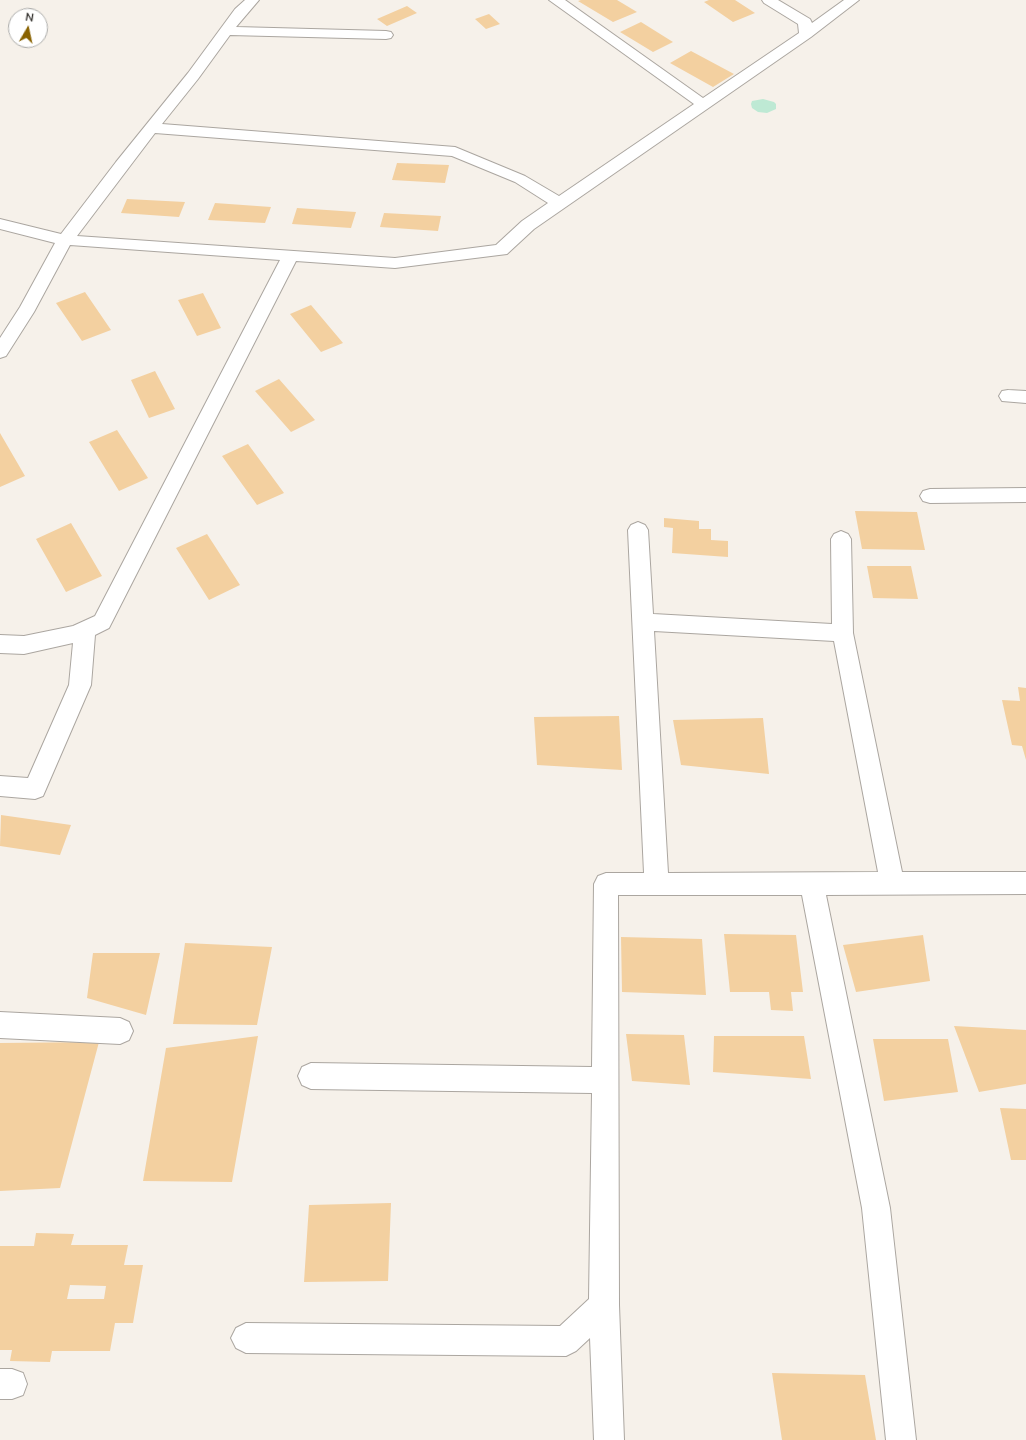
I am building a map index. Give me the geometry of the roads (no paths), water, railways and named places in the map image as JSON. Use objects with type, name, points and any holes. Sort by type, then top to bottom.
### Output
[{"type":"street","points":[[0,352],[28,308],[65,240],[121,165],[193,76],[240,12],[252,0]]},
{"type":"street","points":[[556,0],[703,104]]},
{"type":"street","points":[[769,0],[805,22],[806,34]]},
{"type":"street","points":[[0,224],[65,240],[395,262],[501,250],[528,225],[806,34],[852,0]]},
{"type":"street","points":[[226,31],[386,35]]},
{"type":"street","points":[[151,128],[454,152],[520,179],[559,203]]},
{"type":"street","points":[[0,644],[24,645],[77,634],[102,622],[291,255]]},
{"type":"street","points":[[930,496],[1026,495]]},
{"type":"street","points":[[638,530],[657,884]]},
{"type":"street","points":[[841,539],[843,633],[892,883]]},
{"type":"street","points":[[643,622],[843,633]]},
{"type":"street","points":[[0,786],[35,789],[80,685],[85,630]]},
{"type":"street","points":[[609,1440],[604,1304],[606,884],[1026,883]]},
{"type":"street","points":[[812,884],[876,1208],[901,1440]]},
{"type":"street","points":[[0,1025],[120,1031]]},
{"type":"street","points":[[311,1076],[605,1080]]},
{"type":"street","points":[[246,1338],[566,1341],[604,1304]]}]
